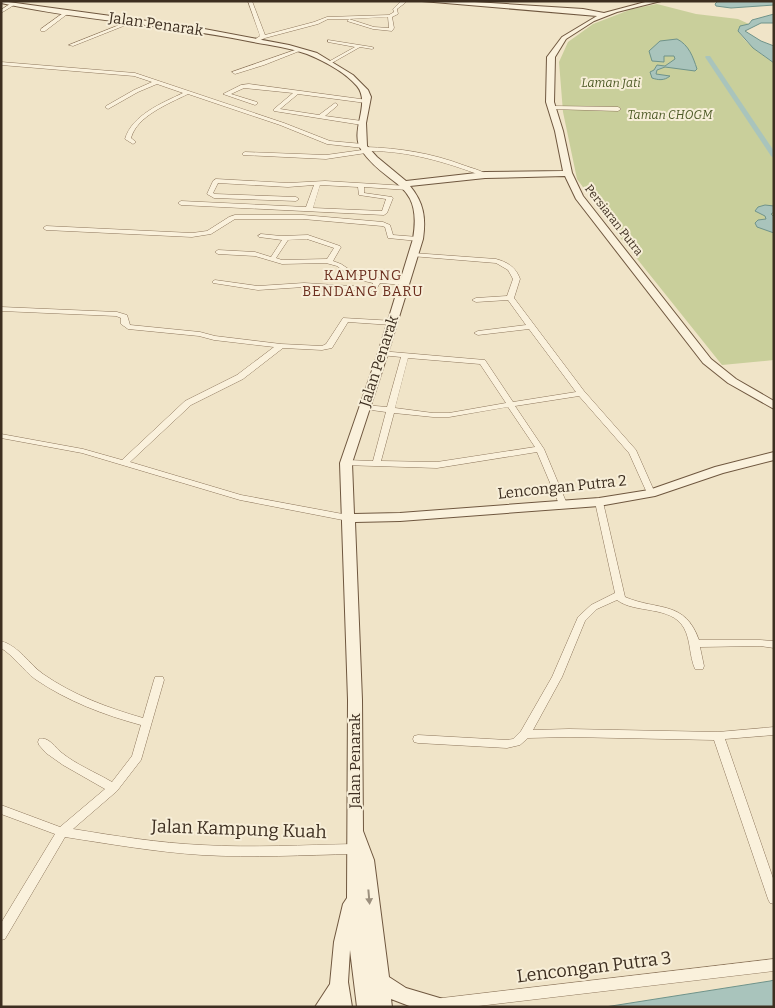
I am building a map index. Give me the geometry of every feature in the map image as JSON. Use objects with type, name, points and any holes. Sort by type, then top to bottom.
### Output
[{"type":"main road","name":"Jalan Penarak","points":[[1,1],[12,5],[259,39],[300,50],[330,63],[346,74],[366,92],[366,102]]},
{"type":"main road","points":[[424,1],[584,11],[604,15]]},
{"type":"main road","name":"Persiaran Putra","points":[[658,1],[604,15],[572,32],[554,50],[551,57],[550,102],[568,173],[579,197],[707,361],[732,381],[774,406]]},
{"type":"main road","points":[[366,102],[362,123],[364,149],[409,189]]},
{"type":"main road","points":[[409,189],[439,180],[485,174],[568,173]]},
{"type":"main road","points":[[396,177],[424,183]]},
{"type":"main road","points":[[409,189],[424,183]]},
{"type":"main road","name":"Jalan Penarak","points":[[372,1005],[358,940],[355,892],[355,700],[346,463],[384,353],[418,239],[422,221],[409,189]]},
{"type":"main road","name":"Lencongan Putra 2","points":[[348,518],[400,518],[598,502],[651,493],[719,470],[774,456]]},
{"type":"main road","points":[[355,841],[363,848],[366,860],[380,981],[372,1005]]},
{"type":"main road","points":[[343,1007],[338,988],[346,928],[355,892]]},
{"type":"main road","points":[[380,981],[401,995],[427,1006]]},
{"type":"main road","points":[[324,1007],[338,988]]},
{"type":"street","points":[[250,1],[259,39],[316,24],[326,18],[390,16],[396,13],[396,9],[403,3],[402,1]]},
{"type":"street","points":[[1,12],[12,5]]},
{"type":"street","points":[[43,30],[68,12]]},
{"type":"street","points":[[341,18],[386,30],[392,28],[390,16]]},
{"type":"street","points":[[71,46],[134,21]]},
{"type":"street","points":[[330,41],[372,48]]},
{"type":"street","points":[[330,63],[359,46]]},
{"type":"street","points":[[235,72],[300,50]]},
{"type":"street","points":[[1,63],[129,74],[290,127],[329,143],[364,149],[394,150],[429,155],[485,174]]},
{"type":"street","points":[[266,63],[275,68]]},
{"type":"street","points":[[108,108],[136,91],[157,82]]},
{"type":"street","points":[[254,104],[226,94],[246,86],[366,102]]},
{"type":"street","points":[[133,142],[128,139],[128,135],[134,127],[152,111],[188,92]]},
{"type":"street","points":[[296,93],[276,110],[362,123]]},
{"type":"street","points":[[320,117],[335,105]]},
{"type":"street","points":[[553,108],[618,109]]},
{"type":"street","points":[[245,154],[326,157],[364,149]]},
{"type":"street","points":[[296,199],[214,196],[210,194],[216,182],[219,181],[280,184],[318,183],[409,189]]},
{"type":"street","points":[[308,209],[318,183]]},
{"type":"street","points":[[275,198],[280,184]]},
{"type":"street","points":[[181,203],[384,212],[390,198],[361,194],[361,186]]},
{"type":"street","points":[[46,228],[192,235],[209,233],[231,218],[303,217],[383,224],[388,226],[390,237],[418,239]]},
{"type":"street","points":[[261,236],[308,237],[338,247],[329,262]]},
{"type":"street","points":[[272,260],[286,238]]},
{"type":"street","points":[[218,252],[255,254],[282,262],[316,260],[329,262],[339,265],[357,278],[378,282],[404,282]]},
{"type":"street","points":[[412,255],[503,262],[515,273],[517,280],[510,298]]},
{"type":"street","points":[[215,282],[258,288],[304,284],[369,289],[375,287],[378,282]]},
{"type":"street","points":[[476,300],[510,298]]},
{"type":"street","points":[[510,298],[581,393],[633,452],[651,493]]},
{"type":"street","points":[[1,309],[117,314],[124,317],[125,324],[128,327],[200,334],[214,338],[281,346],[322,348],[329,346],[346,320],[392,323]]},
{"type":"street","points":[[478,333],[532,326]]},
{"type":"street","points":[[125,462],[188,403],[240,377],[281,346]]},
{"type":"street","points":[[384,353],[482,362],[540,449],[563,504]]},
{"type":"street","points":[[376,464],[405,355]]},
{"type":"street","points":[[364,408],[449,415],[581,393]]},
{"type":"street","points":[[1,436],[58,446],[125,462],[240,496],[348,518]]},
{"type":"street","points":[[346,463],[437,465],[540,449]]},
{"type":"street","points":[[598,502],[619,595],[628,602],[673,614],[681,618],[688,628],[699,666]]},
{"type":"street","points":[[418,739],[508,744],[516,742],[525,734],[556,677],[581,619],[594,607],[619,595]]},
{"type":"street","points":[[1,644],[10,648],[25,666],[74,698],[92,706],[146,723]]},
{"type":"street","points":[[694,644],[760,644],[774,646]]},
{"type":"street","points":[[1,935],[62,832],[113,788],[137,757],[159,680]]},
{"type":"street","points":[[525,734],[586,733],[718,736],[774,731]]},
{"type":"street","points":[[718,736],[774,899]]},
{"type":"street","points":[[43,742],[60,759],[113,788]]},
{"type":"street","name":"Jalan Kampung Kuah","points":[[1,809],[62,832],[140,844],[202,850],[305,851],[355,841]]},
{"type":"street","name":"Lencongan Putra 3","points":[[427,1006],[774,965]]},
{"type":"green space","name":"Taman CHOGM","points":[[657,4],[696,14],[738,19],[749,24],[738,31],[759,53],[774,63],[774,360],[722,365],[622,240],[577,179],[563,112],[559,62],[568,42],[593,24],[632,9]]},
{"type":"water","points":[[718,1],[774,1],[774,5],[731,8],[716,6],[715,4]]},
{"type":"water","points":[[774,14],[774,23],[761,23],[745,31],[761,41],[774,46],[774,63],[753,48],[738,31],[740,26],[749,24],[752,20]]},
{"type":"water","points":[[677,39],[688,48],[697,69],[695,71],[665,67],[657,70],[656,74],[670,76],[661,80],[652,78],[650,72],[657,65],[665,66],[675,59],[674,56],[664,56],[664,62],[652,61],[649,51],[660,41]]},
{"type":"water","points":[[765,205],[774,206],[774,212],[771,214],[774,217],[774,233],[757,227],[755,223],[758,220],[766,219],[765,216],[755,211],[758,207]]},
{"type":"water","points":[[774,980],[774,1007],[605,1007],[770,981]]},
{"type":"waterway","points":[[708,57],[774,156]]},
{"type":"district","name":"KAMPUNG BENDANG BARU","points":[[363,284]]},
{"type":"park label","name":"Laman Jati","points":[[611,83]]}]
